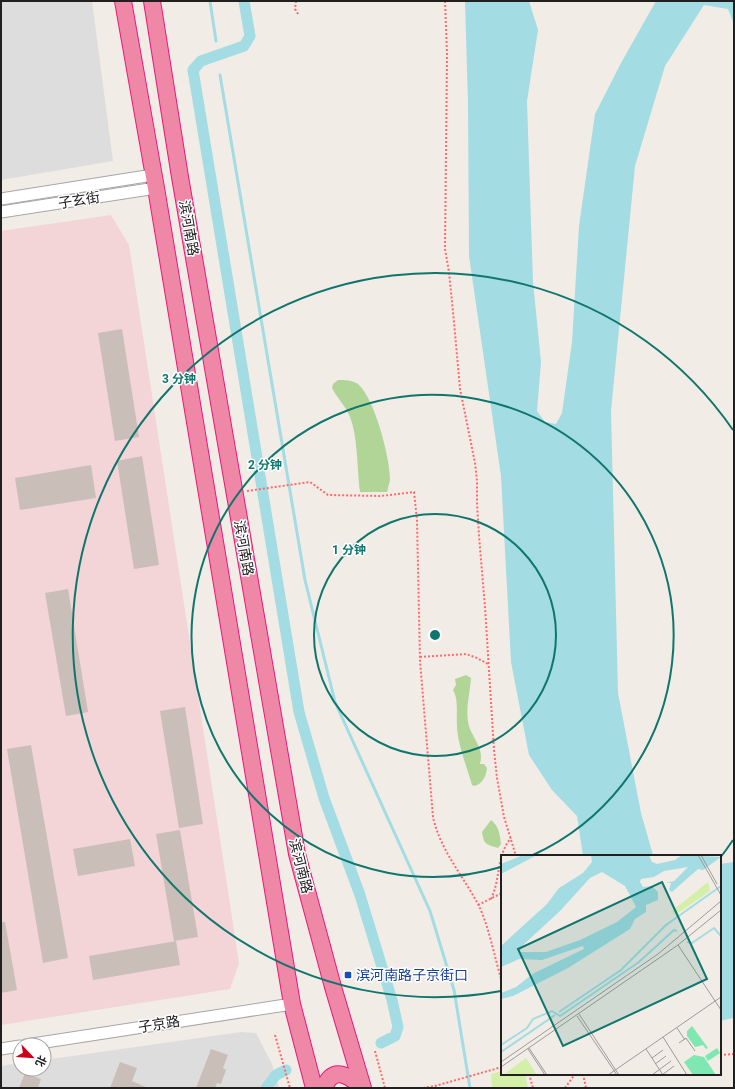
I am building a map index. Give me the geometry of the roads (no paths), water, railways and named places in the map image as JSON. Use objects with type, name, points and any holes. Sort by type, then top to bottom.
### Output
[{"type":"highway","name":"滨河南路","points":[[123,1],[155,181],[292,1004],[314,1088]]},
{"type":"highway","name":"滨河南路","points":[[152,1],[180,176],[297,854],[362,1088]]},
{"type":"highway","points":[[324,1088],[326,1081],[333,1075],[341,1074],[352,1079],[362,1088]]},
{"type":"street","name":"子玄街","points":[[1,199],[155,181]]},
{"type":"street","name":"子玄街","points":[[1,212],[155,181]]},
{"type":"street","name":"子京路","points":[[52,1041],[292,1004]]},
{"type":"street","points":[[1,1049],[12,1047]]},
{"type":"water","points":[[465,1],[529,1],[538,30],[527,101],[533,282],[541,362],[537,411],[545,422],[556,424],[562,413],[572,342],[579,226],[595,114],[621,63],[656,1],[734,1],[734,24],[728,9],[704,5],[665,66],[635,166],[611,411],[618,693],[641,813],[653,855],[583,855],[577,816],[552,790],[529,755],[511,662],[501,476],[469,256],[468,103]]},
{"type":"water","points":[[734,862],[734,1015],[733,1018],[721,1021],[721,864]]},
{"type":"waterway","points":[[210,1],[216,41]]},
{"type":"waterway","points":[[244,1],[250,36],[244,46],[201,61],[193,70],[299,712],[324,798],[360,895],[392,1000],[398,1027],[395,1036],[381,1043]]},
{"type":"waterway","points":[[220,75],[305,580],[335,702],[430,911],[454,990],[470,1088]]},
{"type":"waterway","points":[[266,1088],[276,1075],[286,1070]]},
{"type":"place","name":"滨河南路子京街口","points":[[348,975]]}]
